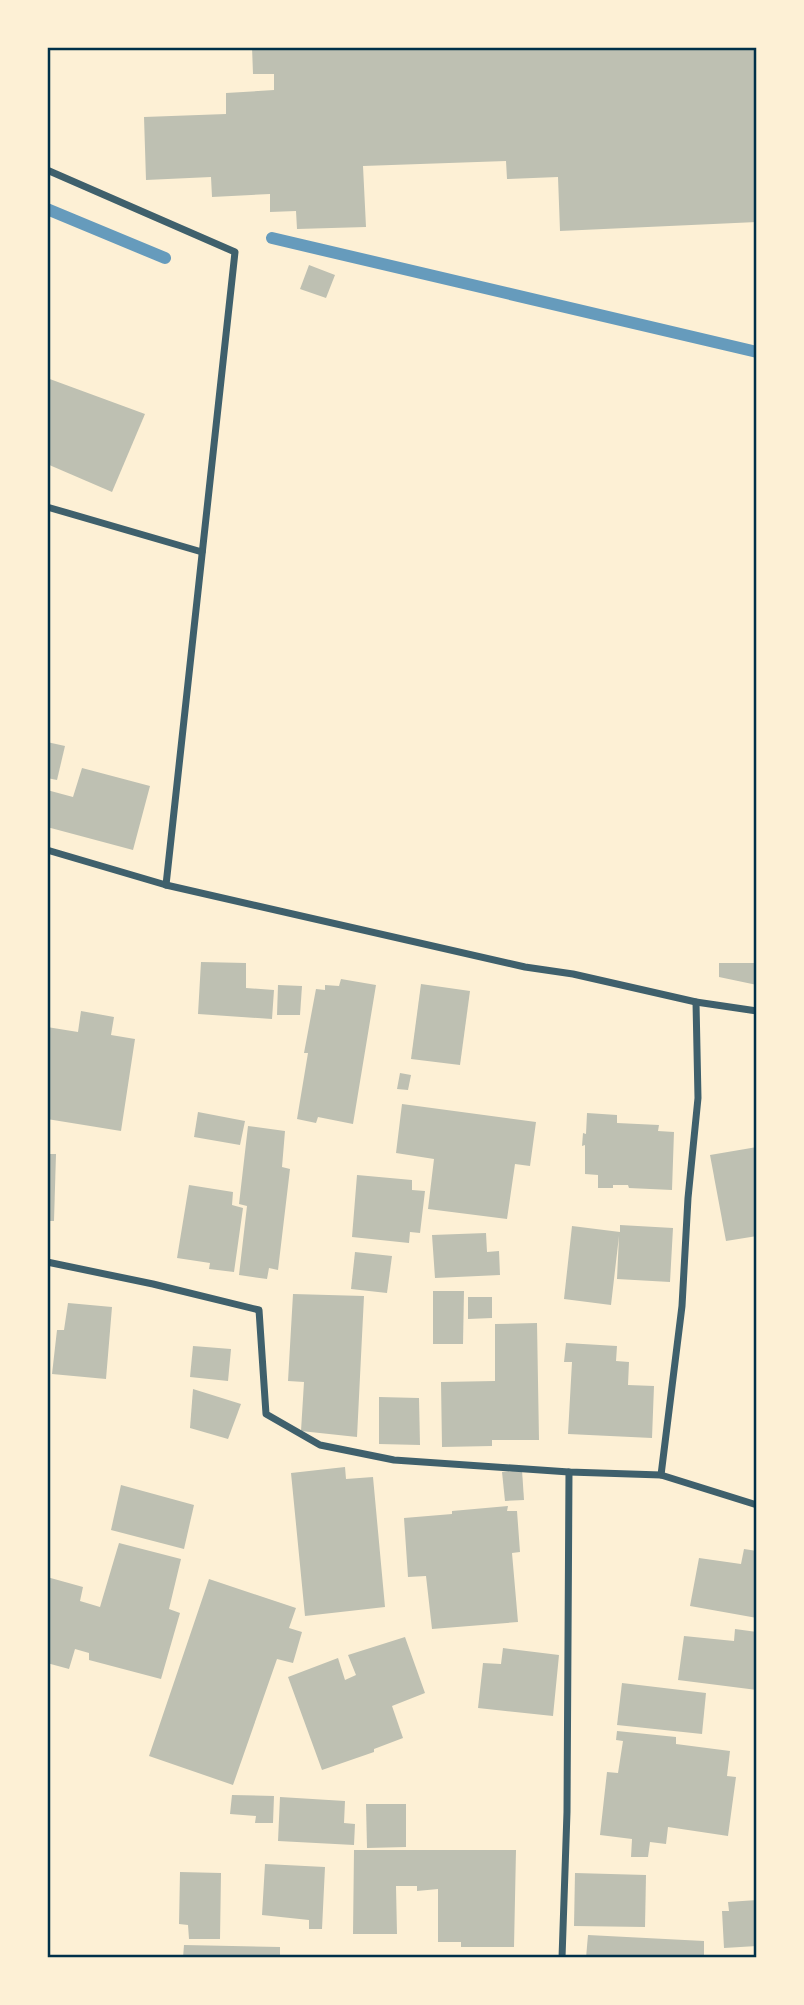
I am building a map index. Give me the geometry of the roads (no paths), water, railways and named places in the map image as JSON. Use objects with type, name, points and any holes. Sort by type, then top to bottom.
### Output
[{"type":"street","points":[[47,170],[235,252],[166,885]]},
{"type":"street","points":[[47,508],[202,552]]},
{"type":"street","points":[[47,850],[166,885],[525,967],[696,1002],[757,1011]]},
{"type":"street","points":[[661,1475],[682,1306],[688,1198],[698,1098],[696,1002]]},
{"type":"street","points":[[47,1262],[259,1310],[266,1413],[320,1445],[394,1460],[569,1472],[661,1475],[757,1504]]},
{"type":"street","points":[[562,1958],[567,1812],[569,1472]]},
{"type":"waterway","points":[[47,209],[165,258]]},
{"type":"waterway","points":[[272,238],[757,352]]}]
